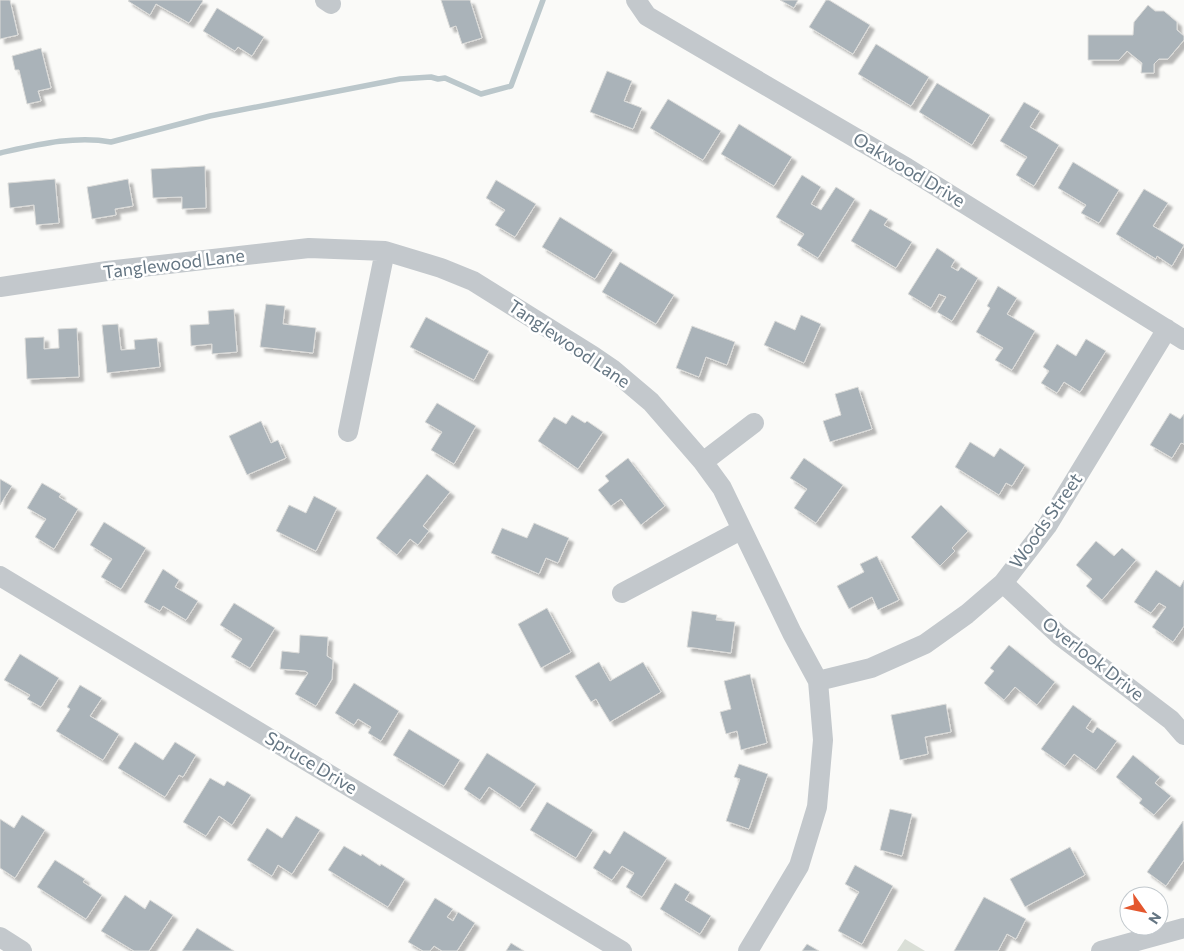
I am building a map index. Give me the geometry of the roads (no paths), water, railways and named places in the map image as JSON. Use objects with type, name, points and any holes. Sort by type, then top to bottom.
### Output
[{"type":"street","name":"Oakwood Drive","points":[[636,0],[647,16],[907,168],[1176,335]]},
{"type":"street","name":"Tanglewood Lane","points":[[0,286],[107,271],[309,248],[386,251],[441,268],[473,281],[593,356],[612,369],[651,402],[703,462],[722,488],[741,530],[818,681],[823,740],[817,807],[799,866],[748,951]]},
{"type":"street","points":[[348,432],[386,251]]},
{"type":"street","name":"Woods Street","points":[[818,681],[871,668],[925,644],[967,614],[1003,582],[1047,526],[1176,335]]},
{"type":"street","points":[[703,462],[754,422]]},
{"type":"street","points":[[622,592],[741,530]]},
{"type":"street","name":"Spruce Drive","points":[[0,576],[622,951]]},
{"type":"street","name":"Overlook Drive","points":[[1003,582],[1059,635],[1171,720],[1184,735]]},
{"type":"street","points":[[1101,951],[1184,928]]},
{"type":"street","points":[[0,937],[22,951]]},
{"type":"waterway","points":[[0,153],[70,140],[111,142],[210,116],[400,79],[445,78],[481,94],[511,86],[543,0]]}]
